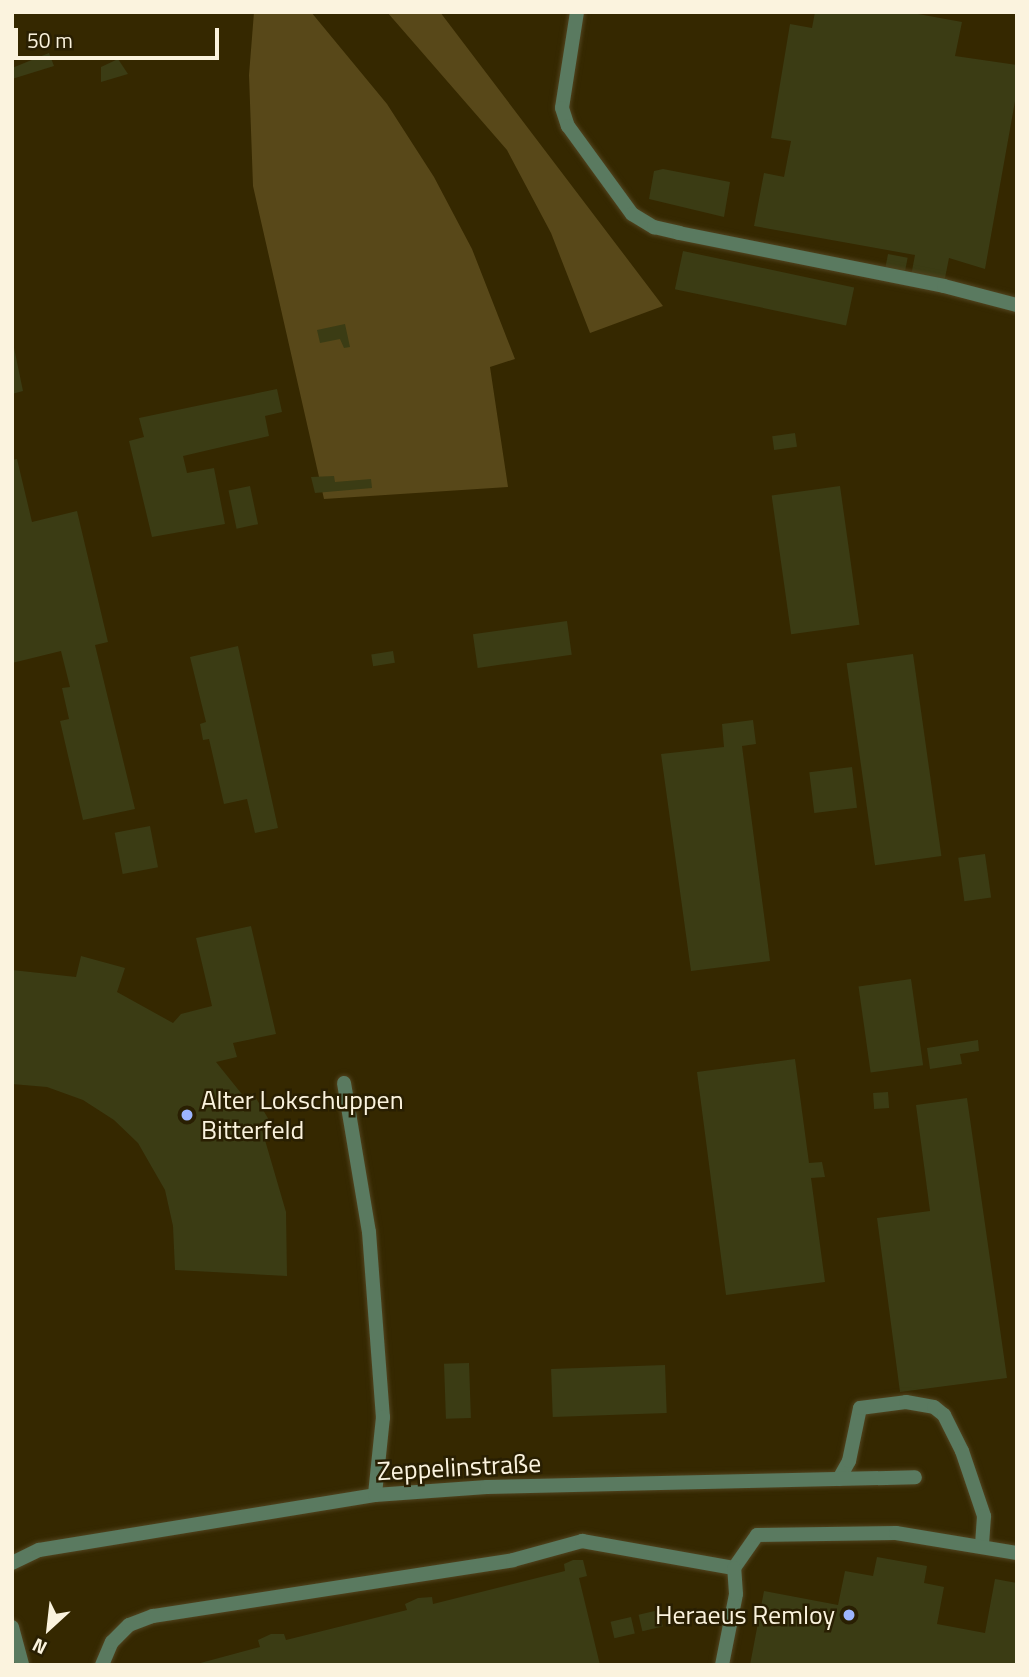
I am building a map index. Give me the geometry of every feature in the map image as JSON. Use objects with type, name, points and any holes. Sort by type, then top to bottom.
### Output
[{"type":"street","points":[[578,12],[562,108],[568,126],[632,214],[654,227],[679,233],[944,286],[1017,305]]},
{"type":"street","points":[[344,1083],[371,1258],[383,1417],[375,1495]]},
{"type":"street","points":[[839,1479],[849,1461],[860,1408],[906,1402],[934,1407],[944,1415],[962,1451],[980,1503],[984,1516],[982,1546]]},
{"type":"street","name":"Zeppelinstraße","points":[[12,1563],[39,1550],[375,1495],[488,1488],[915,1477]]},
{"type":"street","points":[[722,1665],[736,1594],[734,1569],[757,1535],[896,1533],[1017,1553]]},
{"type":"street","points":[[102,1665],[112,1642],[129,1625],[153,1616],[513,1560],[582,1541],[734,1569]]},
{"type":"street","points":[[12,1627],[22,1665]]},
{"type":"shaded area","points":[[254,12],[311,12],[387,104],[434,177],[472,249],[515,359],[490,367],[508,487],[324,499],[253,186],[249,75]]},
{"type":"shaded area","points":[[387,12],[440,12],[663,306],[590,333],[551,233],[507,150]]},
{"type":"building","points":[[815,12],[907,12],[962,22],[955,56],[1017,65],[1017,90],[985,269],[949,258],[944,283],[911,276],[915,255],[754,226],[764,173],[784,177],[791,141],[771,138],[790,24],[812,28]]},
{"type":"building","points":[[49,53],[54,66],[12,79],[12,68]]},
{"type":"building","points":[[118,59],[128,74],[101,82],[101,67]]},
{"type":"building","points":[[663,169],[730,182],[724,217],[649,199],[654,171]]},
{"type":"building","points":[[683,251],[854,287],[846,326],[675,289]]},
{"type":"building","points":[[888,254],[908,258],[904,275],[885,272]]},
{"type":"building","points":[[345,324],[350,347],[344,348],[340,339],[320,343],[317,330]]},
{"type":"building","points":[[12,344],[23,391],[12,394]]},
{"type":"building","points":[[277,389],[282,412],[265,416],[269,436],[183,456],[187,473],[214,468],[225,524],[152,537],[129,441],[144,437],[139,418]]},
{"type":"building","points":[[795,433],[797,447],[774,450],[772,436]]},
{"type":"building","points":[[17,459],[32,522],[77,511],[108,642],[95,645],[135,809],[83,820],[60,721],[69,719],[62,688],[70,687],[61,651],[12,663],[12,460]]},
{"type":"building","points":[[334,476],[335,482],[371,479],[372,488],[315,493],[311,477]]},
{"type":"building","points":[[250,486],[258,524],[237,529],[228,491]]},
{"type":"building","points":[[840,486],[859,625],[791,634],[772,496]]},
{"type":"building","points":[[567,621],[572,655],[478,668],[473,634]]},
{"type":"building","points":[[238,646],[278,828],[255,833],[247,799],[224,804],[209,739],[203,740],[200,724],[206,722],[190,657]]},
{"type":"building","points":[[393,651],[395,663],[373,666],[371,654]]},
{"type":"building","points":[[913,654],[941,856],[875,865],[847,663]]},
{"type":"building","points":[[753,720],[756,744],[742,746],[770,961],[691,971],[661,754],[724,747],[722,724]]},
{"type":"building","points":[[852,767],[857,808],[814,813],[809,772]]},
{"type":"building","points":[[150,826],[158,867],[123,874],[115,833]]},
{"type":"building","points":[[985,854],[991,898],[964,901],[958,858]]},
{"type":"building","name":"Alter Lokschuppen Bitterfeld","points":[[251,926],[276,1034],[233,1043],[237,1057],[216,1062],[245,1098],[253,1093],[269,1120],[260,1123],[286,1212],[287,1276],[175,1270],[173,1226],[165,1190],[138,1143],[114,1120],[83,1100],[47,1087],[12,1084],[12,970],[76,977],[81,956],[125,968],[117,992],[173,1023],[181,1014],[212,1006],[196,938]]},
{"type":"building","points":[[911,979],[923,1065],[871,1073],[859,986]]},
{"type":"building","points":[[978,1040],[979,1051],[960,1054],[962,1064],[930,1069],[927,1048]]},
{"type":"building","points":[[795,1059],[809,1163],[822,1162],[825,1177],[811,1178],[825,1282],[726,1295],[697,1072]]},
{"type":"building","points":[[888,1092],[889,1108],[874,1109],[873,1093]]},
{"type":"building","points":[[967,1098],[1007,1378],[900,1392],[877,1218],[930,1211],[916,1105]]},
{"type":"building","points":[[469,1363],[471,1418],[446,1419],[444,1364]]},
{"type":"building","points":[[665,1365],[667,1413],[553,1417],[551,1369]]},
{"type":"building","name":"Heraeus Remloy","points":[[877,1557],[927,1566],[924,1583],[944,1587],[937,1624],[985,1633],[995,1579],[1017,1583],[1017,1665],[750,1665],[764,1591],[838,1605],[845,1571],[873,1576]]},
{"type":"building","points":[[583,1560],[587,1576],[579,1578],[600,1665],[193,1665],[260,1647],[258,1640],[271,1634],[284,1634],[286,1640],[407,1610],[405,1604],[418,1598],[432,1597],[433,1604],[565,1571],[564,1564]]},
{"type":"building","points":[[659,1610],[663,1627],[642,1631],[639,1615]]},
{"type":"building","points":[[631,1617],[635,1634],[614,1638],[611,1622]]},
{"type":"place","name":"Alter Lokschuppen Bitterfeld","points":[[187,1115]]},
{"type":"place","name":"Heraeus Remloy","points":[[849,1615]]}]
